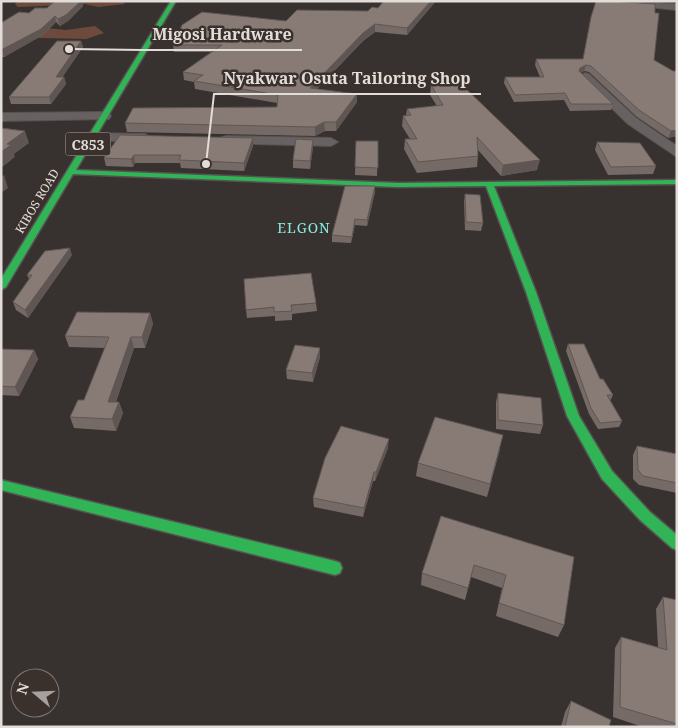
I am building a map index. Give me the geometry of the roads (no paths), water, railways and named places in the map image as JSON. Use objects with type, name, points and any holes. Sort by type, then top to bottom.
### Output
[{"type":"street","name":"KIBOS ROAD","points":[[1,287],[174,1]]},
{"type":"street","points":[[618,1],[677,7]]},
{"type":"street","points":[[585,76],[632,121],[661,139],[677,153]]},
{"type":"street","points":[[1,117],[105,116]]},
{"type":"street","points":[[92,137],[162,138]]},
{"type":"street","points":[[212,140],[331,142]]},
{"type":"street","points":[[71,172],[398,185],[677,182]]},
{"type":"street","points":[[489,185],[531,292],[574,416],[607,475],[645,516],[677,544]]},
{"type":"street","points":[[1,485],[92,505],[276,555],[335,568]]},
{"type":"place","name":"Migosi Hardware","points":[[69,49]]},
{"type":"place","name":"Nyakwar Osuta Tailoring Shop","points":[[206,164]]},
{"type":"district","name":"ELGON","points":[[304,227]]}]
